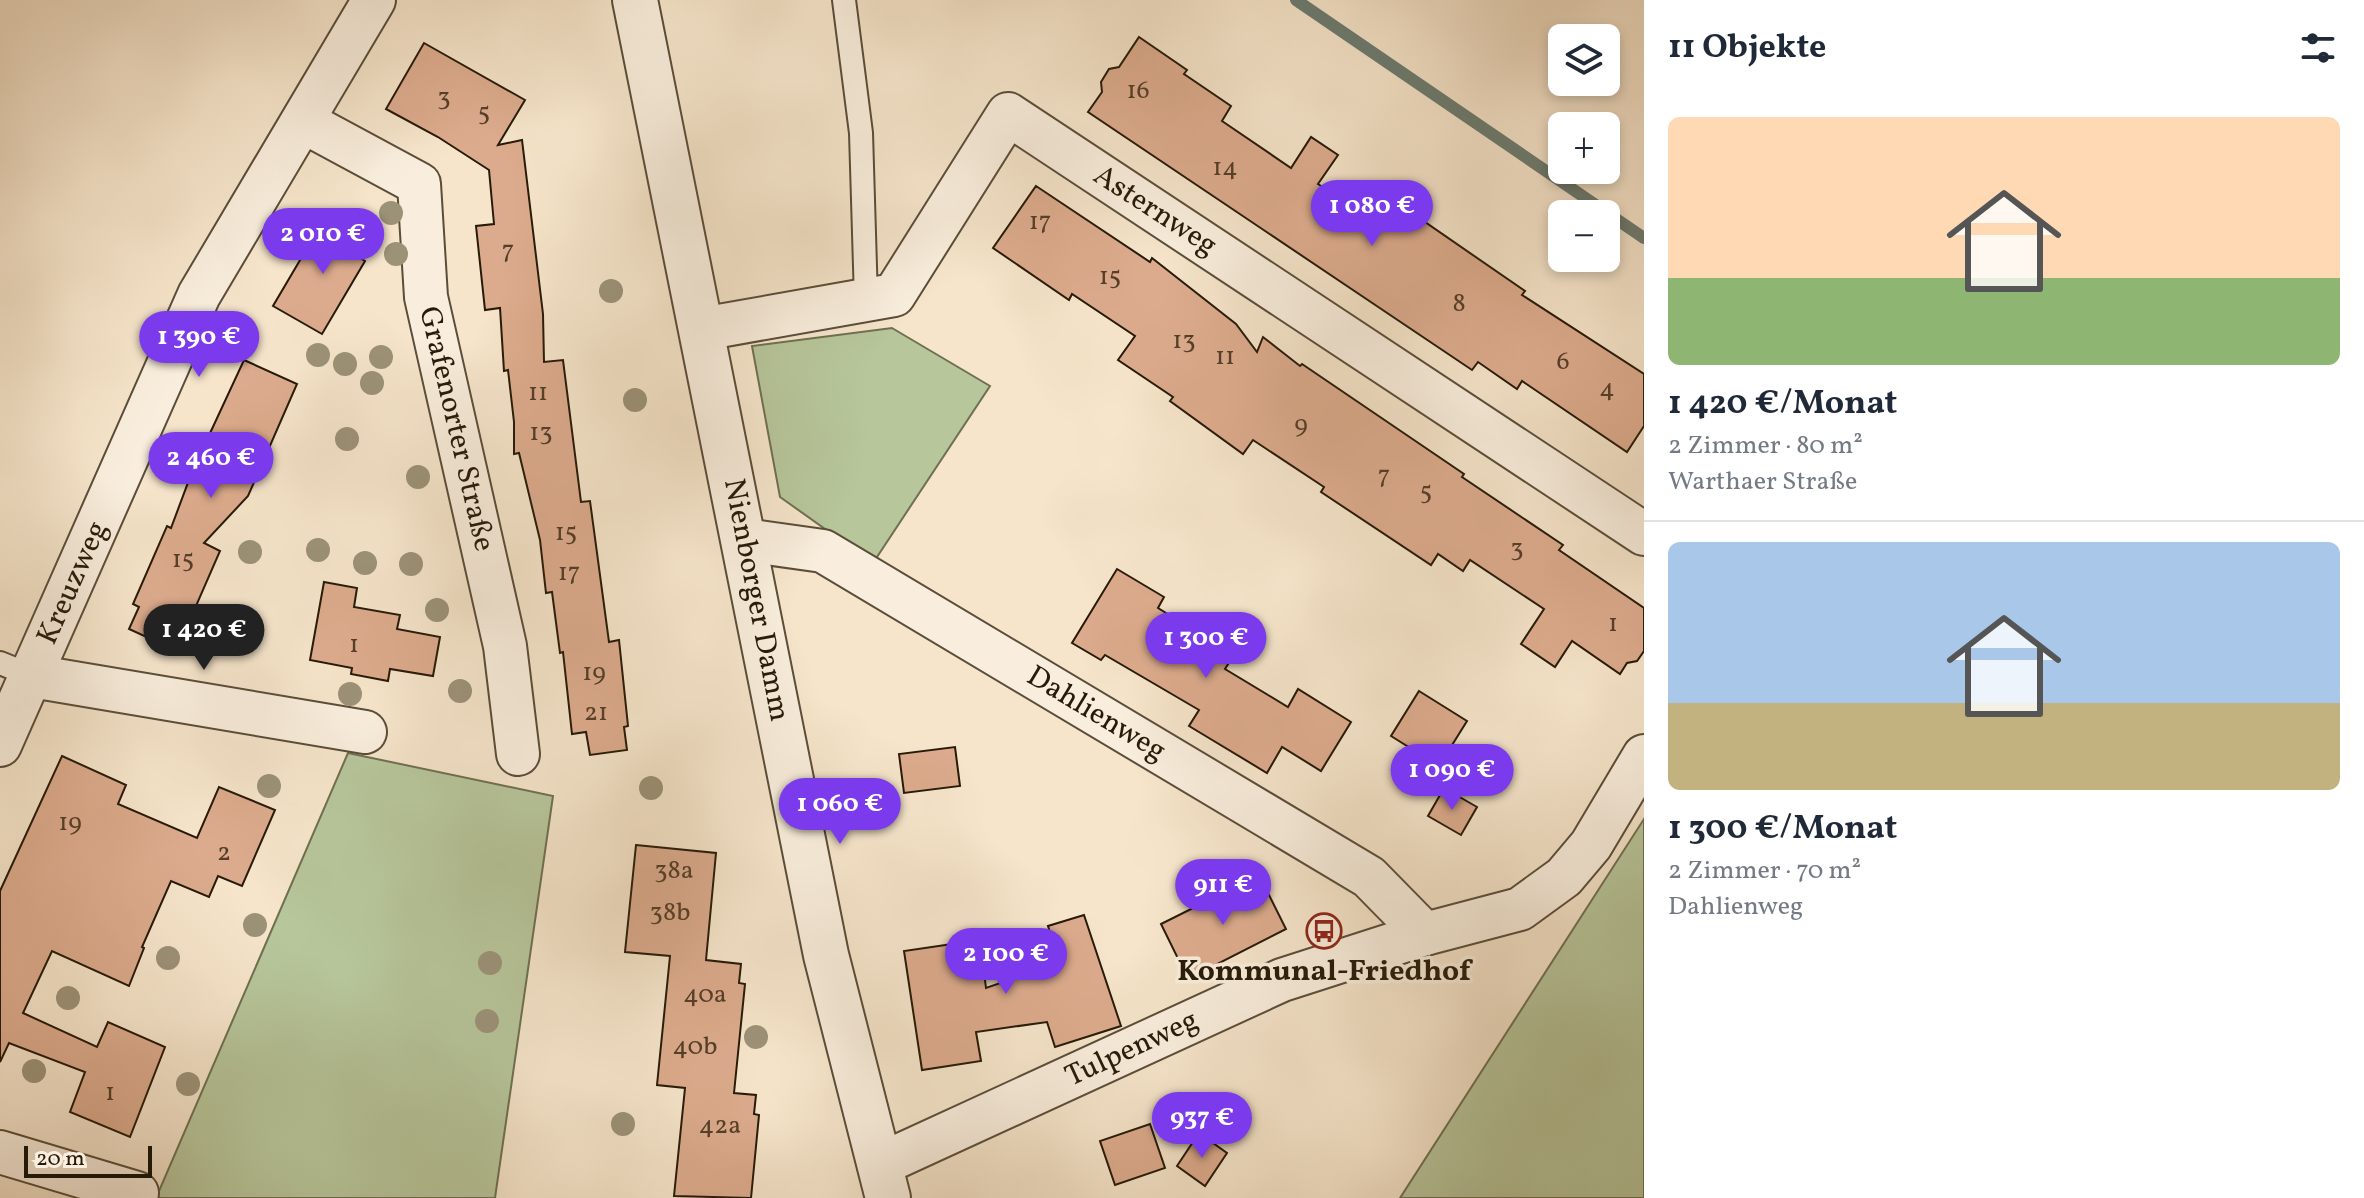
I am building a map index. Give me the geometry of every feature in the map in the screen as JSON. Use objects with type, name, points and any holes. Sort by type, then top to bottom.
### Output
[{"type":"street","name":"Kreuzweg","points":[[0,745],[16,670],[199,295],[374,0]]},
{"type":"street","name":"Nienborger Damm","points":[[635,0],[826,955],[884,1182]]},
{"type":"street","name":"Asternweg","points":[[702,329],[894,295],[1008,114],[1644,534]]},
{"type":"street","name":"Grafenorter Straße","points":[[304,122],[419,184],[426,297],[505,646],[518,754]]},
{"type":"street","name":"Dahlienweg","points":[[745,540],[823,551],[1369,877],[1425,934]]},
{"type":"street","points":[[16,670],[365,732]]},
{"type":"street","name":"Tulpenweg","points":[[884,1182],[1282,980],[1425,934],[1520,909],[1564,877],[1591,845],[1644,756]]},
{"type":"street","points":[[0,1152],[137,1193]]},
{"type":"lane","points":[[844,0],[861,133],[866,300]]},
{"type":"green space","points":[[892,328],[990,386],[873,563],[780,497],[752,346]]},
{"type":"green space","points":[[348,753],[553,796],[495,1198],[156,1198]]},
{"type":"green space","points":[[1644,819],[1644,1198],[1400,1198]]},
{"type":"building","points":[[1139,37],[1187,70],[1184,74],[1231,106],[1222,121],[1291,168],[1311,137],[1338,155],[1318,184],[1378,223],[1380,220],[1396,230],[1409,211],[1525,291],[1522,295],[1644,374],[1644,426],[1627,452],[1522,381],[1517,389],[1478,362],[1472,370],[1088,112],[1102,92],[1101,82],[1109,69],[1119,67]]},
{"type":"building","points":[[424,43],[525,100],[498,145],[522,140],[543,314],[544,362],[563,360],[581,502],[590,501],[609,642],[619,640],[628,726],[624,727],[627,750],[590,755],[586,732],[572,734],[563,652],[560,653],[552,592],[546,593],[540,540],[519,453],[514,454],[514,422],[508,370],[504,371],[500,308],[485,310],[476,226],[494,224],[489,170],[438,137],[386,109]]},
{"type":"building","points":[[1036,186],[1150,262],[1152,258],[1236,324],[1257,352],[1263,337],[1300,366],[1302,364],[1464,474],[1462,477],[1563,545],[1559,550],[1644,608],[1644,651],[1637,661],[1627,663],[1620,674],[1572,641],[1555,667],[1521,644],[1544,609],[1470,560],[1463,571],[1438,554],[1431,565],[1321,492],[1324,487],[1253,440],[1243,454],[1170,401],[1173,397],[1118,360],[1135,336],[1072,294],[1069,300],[993,248]]},
{"type":"building","points":[[333,215],[366,234],[355,255],[365,261],[322,334],[273,306],[316,233],[321,236]]},
{"type":"building","points":[[244,360],[297,384],[248,496],[204,543],[220,551],[186,629],[174,623],[164,645],[129,629],[139,607],[133,604],[167,526],[171,528],[192,472]]},
{"type":"building","points":[[1117,569],[1164,597],[1158,608],[1216,644],[1215,647],[1232,658],[1225,669],[1288,707],[1298,689],[1351,722],[1321,771],[1282,747],[1267,773],[1189,726],[1199,710],[1105,655],[1101,660],[1072,643]]},
{"type":"building","points":[[324,582],[357,588],[354,607],[400,615],[397,629],[440,637],[433,676],[390,669],[388,681],[351,674],[352,668],[310,660]]},
{"type":"building","points":[[1419,691],[1467,721],[1439,766],[1391,736]]},
{"type":"building","points":[[955,747],[960,786],[904,793],[899,754]]},
{"type":"building","points":[[62,756],[126,785],[118,804],[197,838],[219,787],[275,810],[242,886],[218,876],[209,897],[171,881],[142,947],[129,986],[52,951],[23,1013],[97,1047],[108,1022],[165,1047],[130,1137],[70,1112],[85,1072],[9,1043],[0,1062],[0,891]]},
{"type":"building","points":[[1444,788],[1477,807],[1461,835],[1428,816]]},
{"type":"building","points":[[636,845],[716,853],[706,960],[741,964],[739,983],[745,984],[734,1093],[756,1095],[754,1114],[759,1115],[751,1198],[674,1196],[685,1088],[657,1085],[670,956],[625,952]]},
{"type":"building","points":[[1259,875],[1286,929],[1188,979],[1161,924]]},
{"type":"building","points":[[1084,915],[1121,1026],[1055,1047],[1047,1022],[976,1032],[981,1061],[922,1070],[904,951],[980,940],[986,988],[1059,963],[1048,926]]},
{"type":"building","points":[[1150,1124],[1165,1168],[1115,1185],[1100,1141]]},
{"type":"building","points":[[1199,1133],[1227,1153],[1205,1186],[1177,1166]]},
{"type":"waterway","points":[[1296,0],[1644,238]]},
{"type":"place","name":"Kommunal-Friedhof","points":[[1324,931]]}]
